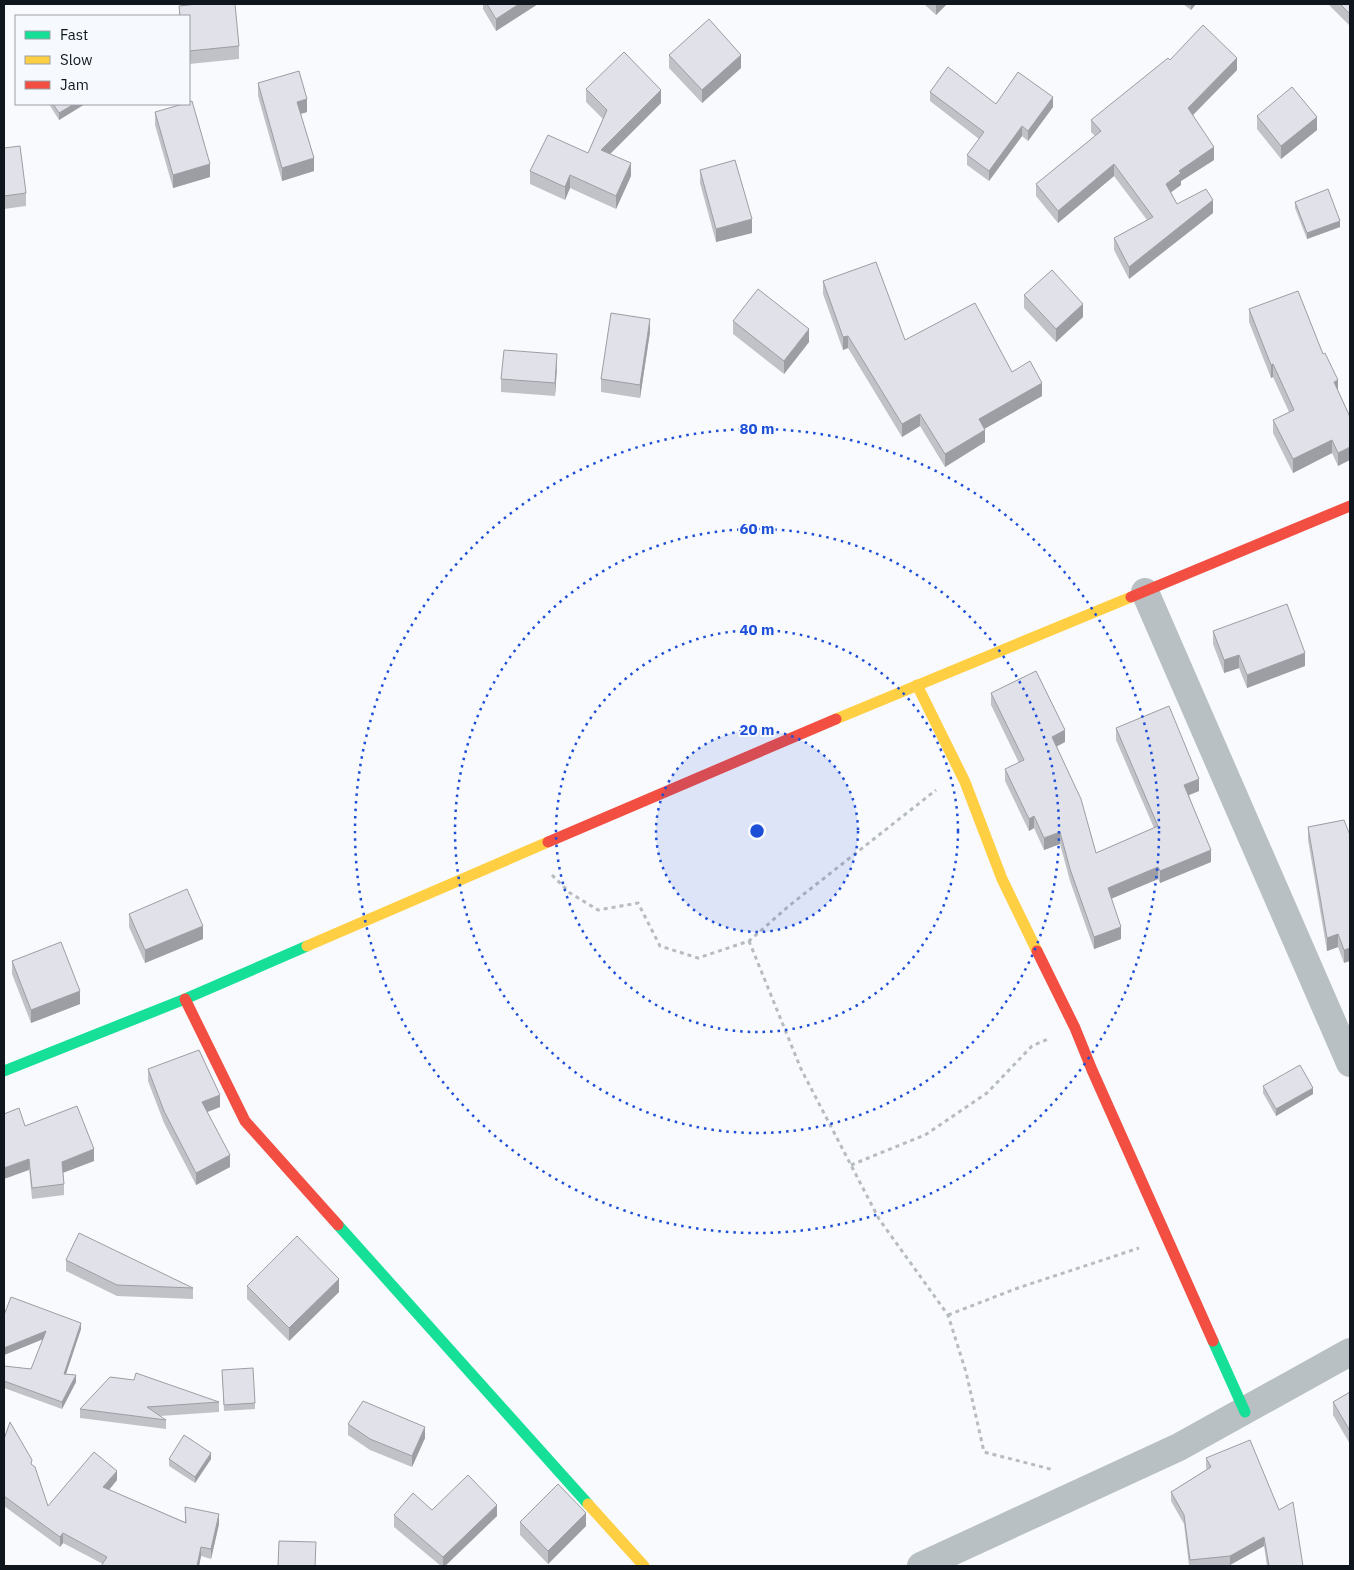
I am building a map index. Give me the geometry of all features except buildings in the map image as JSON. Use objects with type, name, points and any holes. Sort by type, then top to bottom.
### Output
[{"type":"street","points":[[4,1071],[185,999],[918,684],[1350,506]]},
{"type":"street","points":[[1144,592],[1350,1063]]},
{"type":"street","points":[[918,684],[966,782],[1002,879],[1075,1028],[1245,1412]]},
{"type":"street","points":[[185,999],[245,1121],[644,1566]]},
{"type":"street","points":[[921,1566],[1180,1447],[1350,1352]]},
{"type":"path","points":[[529,851],[570,893],[598,910],[638,903],[660,946],[698,958],[749,941],[790,905],[938,788],[966,782]]},
{"type":"path","points":[[749,941],[801,1069],[879,1219],[948,1315],[966,1372],[984,1452],[1058,1471]]},
{"type":"path","points":[[851,1164],[925,1135],[987,1092],[1032,1046],[1075,1028]]},
{"type":"path","points":[[948,1315],[1015,1289],[1168,1239]]},
{"type":"traffic: fast","points":[[4,1071],[185,999],[307,946]]},
{"type":"traffic: fast","points":[[338,1225],[588,1504]]},
{"type":"traffic: fast","points":[[1213,1341],[1245,1412]]},
{"type":"traffic: slow","points":[[836,719],[1131,597]]},
{"type":"traffic: slow","points":[[917,685],[965,782],[1002,879],[1037,951]]},
{"type":"traffic: slow","points":[[307,946],[548,842]]},
{"type":"traffic: slow","points":[[588,1504],[644,1566]]},
{"type":"traffic: jam","points":[[1131,597],[1350,506]]},
{"type":"traffic: jam","points":[[548,842],[836,719]]},
{"type":"traffic: jam","points":[[1037,951],[1075,1028],[1213,1341]]},
{"type":"traffic: jam","points":[[185,999],[245,1121],[338,1225]]}]
